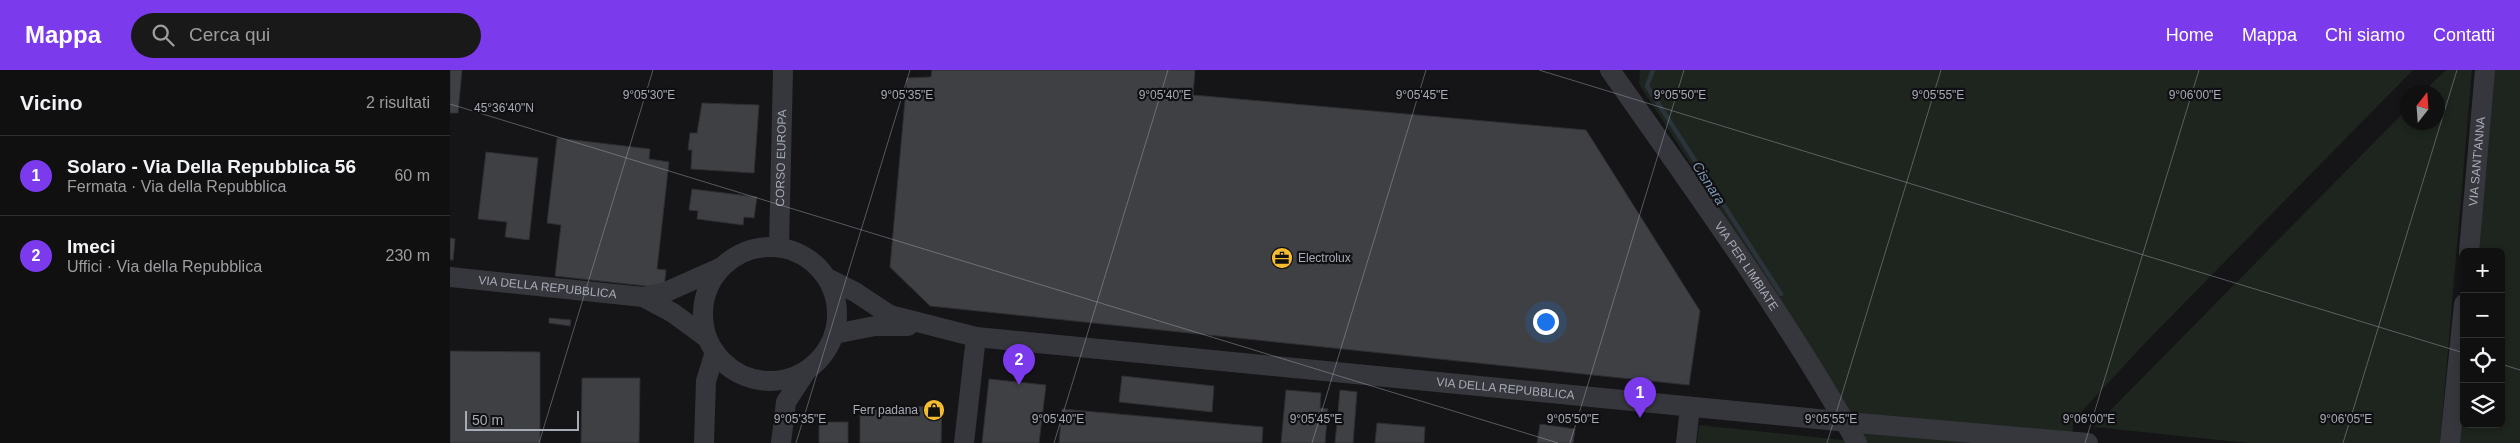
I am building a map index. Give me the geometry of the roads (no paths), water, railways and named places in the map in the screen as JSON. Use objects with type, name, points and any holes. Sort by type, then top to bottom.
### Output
[{"type":"street","name":"VIA PER LIMBIATE","points":[[1610,70],[1687,180],[1822,383],[1858,443]]},
{"type":"street","name":"VIA SANT'ANNA","points":[[2469,248],[2485,70]]},
{"type":"street","name":"CORSO EUROPA","points":[[777,72],[779,247]]},
{"type":"street","points":[[781,443],[786,402],[807,370],[824,354],[834,334],[837,314],[835,295],[827,278],[814,263],[798,253],[779,247],[755,248],[734,257],[720,268],[710,284],[704,301],[703,320],[711,345],[729,366],[747,376],[767,381],[788,378],[807,370]]},
{"type":"street","name":"VIA DELLA REPUBBLICA","points":[[450,277],[643,297],[666,292],[720,268]]},
{"type":"street","name":"VIA DELLA REPUBBLICA","points":[[827,278],[855,292],[890,315],[976,337],[1690,407],[2088,443]]},
{"type":"street","name":"VIA DELLA REPUBBLICA","points":[[643,297],[673,314],[711,345]]},
{"type":"street","name":"VIA DELLA REPUBBLICA","points":[[834,334],[875,326],[925,325]]},
{"type":"street","points":[[964,443],[976,337]]},
{"type":"street","points":[[2450,443],[2461,338]]},
{"type":"street","points":[[704,443],[706,381],[711,345]]},
{"type":"street","points":[[1686,443],[1690,407]]},
{"type":"waterway","name":"Cisnara","points":[[1653,70],[1647,86],[1781,294]]},
{"type":"place","name":"Electrolux","points":[[1282,258]]},
{"type":"place","name":"Imeci","points":[[1019,385]]},
{"type":"place","name":"Ferr padana","points":[[934,410]]},
{"type":"place","name":"Solaro - Via Della Repubblica 56","points":[[1640,418]]}]
